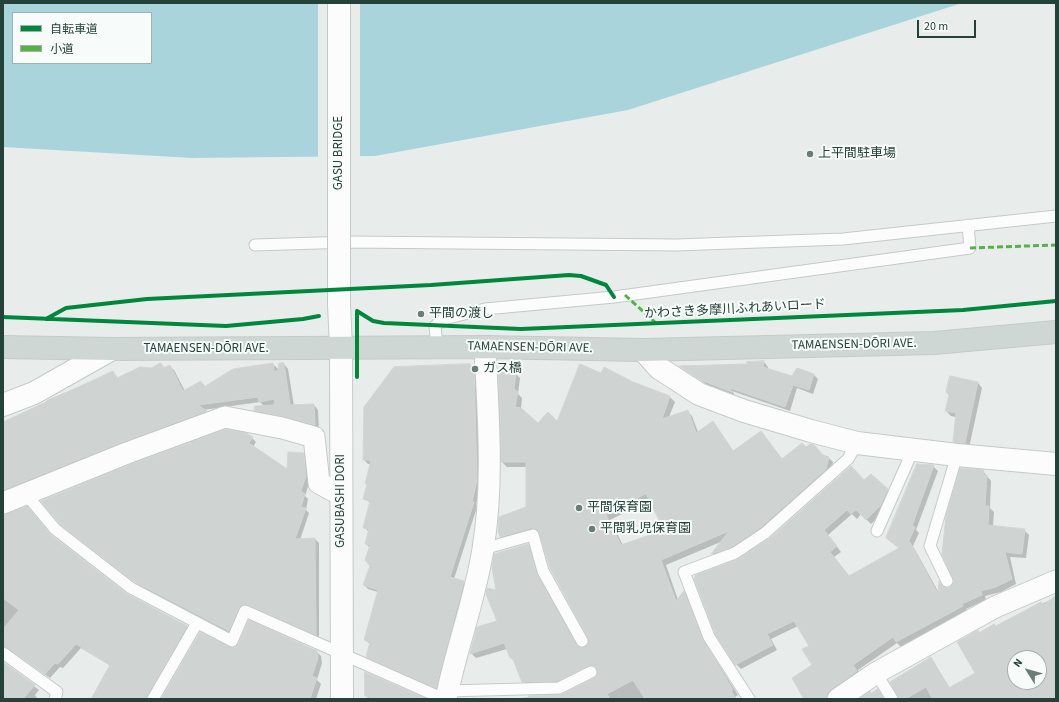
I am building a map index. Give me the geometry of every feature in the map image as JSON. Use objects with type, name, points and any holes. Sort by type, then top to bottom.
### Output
[{"type":"main road","name":"GASU BRIDGE","points":[[339,3],[339,304]]},
{"type":"main road","name":"GASUBASHI DORI","points":[[339,304],[341,348],[342,699]]},
{"type":"main road","name":"TAMAENSEN-DŌRI AVE.","points":[[3,347],[112,349],[485,347],[643,350],[934,343],[1056,332]]},
{"type":"main road","points":[[3,404],[34,393],[112,349]]},
{"type":"main road","points":[[643,350],[659,368],[700,394],[744,411],[857,443],[957,455],[1056,464]]},
{"type":"street","points":[[446,696],[468,620],[484,549],[491,467],[485,347]]},
{"type":"street","points":[[3,503],[25,492],[225,417],[282,428],[314,437],[319,483],[342,495]]},
{"type":"street","points":[[838,699],[876,673],[995,607],[1056,581]]},
{"type":"lane","points":[[256,245],[350,242],[676,245],[843,239],[1056,216]]},
{"type":"lane","points":[[437,347],[435,326],[444,319],[485,309],[614,297],[970,248],[968,225]]},
{"type":"lane","points":[[749,699],[709,637],[684,572],[735,553],[765,533],[848,459],[857,443]]},
{"type":"lane","points":[[877,531],[913,450]]},
{"type":"lane","points":[[947,581],[930,546],[957,455]]},
{"type":"lane","points":[[25,492],[55,529],[131,588],[232,641],[245,611],[446,696],[559,688],[591,672]]},
{"type":"lane","points":[[484,549],[533,535],[543,571],[582,642]]},
{"type":"lane","points":[[154,699],[197,623]]},
{"type":"lane","points":[[3,653],[57,692],[55,699]]},
{"type":"lane","points":[[876,673],[892,699]]},
{"type":"water","points":[[3,3],[962,3],[628,110],[375,156],[192,158],[3,147]]},
{"type":"pier","points":[[318,3],[360,3],[360,159],[318,159]]},
{"type":"building","points":[[764,361],[763,367],[792,376],[797,368],[814,374],[809,390],[793,385],[785,407],[730,388],[732,392],[701,380],[679,366],[747,364],[747,362]]},
{"type":"building","points":[[161,363],[164,368],[170,365],[183,391],[201,381],[204,387],[233,369],[273,363],[274,371],[278,371],[279,363],[284,363],[290,405],[314,404],[315,425],[254,410],[255,406],[274,405],[275,399],[259,402],[258,397],[198,405],[207,411],[123,442],[3,490],[3,422],[113,371],[117,378],[140,367],[151,368]]},
{"type":"building","points":[[470,364],[470,367],[474,367],[477,480],[472,502],[474,502],[450,577],[464,581],[436,688],[366,657],[370,642],[364,640],[378,590],[363,585],[370,566],[365,560],[370,545],[365,544],[369,529],[363,528],[370,501],[363,499],[371,460],[363,460],[364,407],[394,367]]},
{"type":"building","points":[[580,364],[601,373],[604,367],[633,382],[670,396],[662,419],[688,410],[696,433],[713,421],[733,451],[761,431],[782,459],[802,443],[806,447],[810,444],[814,445],[823,455],[829,457],[826,469],[761,527],[732,547],[711,554],[729,531],[661,560],[676,601],[684,591],[703,640],[733,690],[731,691],[736,699],[645,699],[633,680],[607,694],[610,699],[529,699],[528,696],[562,694],[597,676],[597,669],[591,665],[557,681],[522,682],[512,657],[510,658],[504,643],[470,654],[477,627],[497,621],[486,594],[487,588],[496,590],[492,568],[494,554],[528,544],[537,574],[576,644],[582,648],[588,644],[588,638],[550,568],[538,530],[531,528],[500,537],[498,531],[499,517],[526,507],[526,462],[501,462],[498,370],[516,372],[514,389],[518,392],[515,407],[521,408],[538,423],[548,412],[557,421]],"holes":[[[646,494],[664,530],[621,545],[606,515]]]},
{"type":"building","points":[[950,376],[978,382],[965,443],[953,442],[956,413],[945,411],[949,395],[946,392]]},
{"type":"building","points":[[226,429],[246,433],[253,437],[249,443],[287,469],[288,452],[304,453],[306,476],[301,491],[305,494],[301,507],[306,508],[295,539],[315,538],[316,635],[245,604],[239,608],[229,631],[135,582],[60,524],[41,501],[131,464]]},
{"type":"building","points":[[917,464],[934,465],[912,526],[915,527],[908,543],[910,542],[938,594],[939,581],[943,587],[946,588],[950,587],[954,582],[942,554],[946,516],[960,468],[984,470],[983,475],[987,475],[985,506],[989,506],[988,525],[1025,529],[1022,554],[1005,552],[1012,579],[996,587],[981,591],[982,595],[962,604],[963,606],[896,642],[893,637],[853,665],[857,671],[831,689],[827,693],[826,699],[804,699],[792,678],[812,665],[802,649],[809,646],[794,621],[767,634],[773,645],[735,665],[715,634],[694,578],[696,575],[738,559],[769,539],[851,466],[864,480],[871,474],[888,489],[880,506],[866,520],[856,510],[851,514],[847,510],[824,530],[837,546],[830,552],[849,576],[899,548],[886,538]]},
{"type":"building","points":[[27,506],[51,535],[127,594],[187,626],[146,699],[91,699],[110,665],[76,644],[58,664],[55,663],[45,674],[3,646],[3,629],[19,610],[3,598],[3,515]]},
{"type":"building","points":[[1056,596],[1056,699],[929,699],[932,698],[926,687],[905,699],[899,699],[890,682],[931,657],[949,688],[975,673],[957,642],[978,630],[979,633],[994,624],[996,626],[1041,602],[1043,605]]},
{"type":"building","points":[[249,620],[317,651],[318,658],[312,676],[317,678],[310,699],[161,699],[200,632],[233,648],[238,644]]},
{"type":"building","points":[[3,662],[35,685],[23,699],[3,699]]},
{"type":"building","points":[[365,672],[427,699],[377,699],[365,696]]},
{"type":"building","points":[[878,689],[884,699],[859,699],[870,691],[871,693]]},
{"type":"marked path","points":[[970,248],[1056,245]]},
{"type":"marked path","points":[[625,295],[656,323]]},
{"type":"cycle path","points":[[46,319],[66,308],[147,299],[431,285],[569,275],[581,276],[606,285],[614,297]]},
{"type":"cycle path","name":"かわさき多摩川ふれあいロード","points":[[357,311],[373,321],[384,323],[521,329],[963,310],[1056,301]]},
{"type":"cycle path","points":[[357,311],[357,377]]},
{"type":"cycle path","points":[[3,317],[226,326],[303,319],[319,316]]},
{"type":"place","name":"上平間駐車場","points":[[810,154]]},
{"type":"place","name":"平間の渡し","points":[[421,314]]},
{"type":"place","name":"ガス橋","points":[[475,369]]},
{"type":"place","name":"平間保育園","points":[[579,508]]},
{"type":"place","name":"平間乳児保育園","points":[[592,529]]}]
